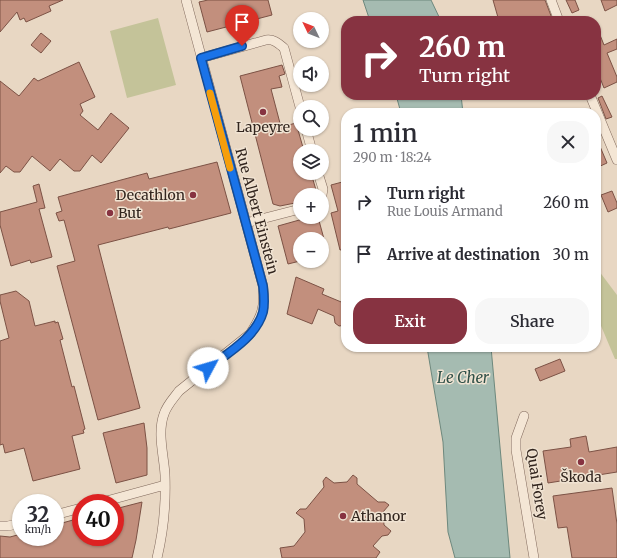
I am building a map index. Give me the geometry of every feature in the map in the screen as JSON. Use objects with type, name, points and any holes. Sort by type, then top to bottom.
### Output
[{"type":"street","name":"Rue Albert Einstein","points":[[157,558],[162,527],[165,485],[161,425],[163,415],[169,403],[179,392],[250,334],[263,311],[264,300],[263,286],[186,0]]},
{"type":"street","points":[[551,0],[557,16]]},
{"type":"street","points":[[201,58],[266,40],[271,40],[278,43],[284,48],[298,100]]},
{"type":"street","points":[[601,121],[617,160]]},
{"type":"street","points":[[246,223],[293,210]]},
{"type":"street","name":"Quai Forey","points":[[524,416],[516,438],[516,450],[534,558]]},
{"type":"street","points":[[124,496],[165,485]]},
{"type":"street","points":[[0,526],[12,525]]},
{"type":"green space","points":[[158,18],[176,85],[127,98],[110,31]]},
{"type":"green space","points":[[601,274],[617,295],[617,359],[615,359],[601,326]]},
{"type":"water","points":[[363,0],[431,0],[439,16],[368,16]]},
{"type":"water","points":[[397,100],[462,100],[462,108],[400,108]]},
{"type":"water","name":"Le Cher","points":[[428,352],[491,352],[510,558],[455,558],[448,532],[443,442]]},
{"type":"building","points":[[0,0],[63,0],[49,6],[51,11],[26,22],[24,18],[20,20],[17,12],[0,32]]},
{"type":"building","points":[[208,0],[268,0],[272,15],[207,32],[199,2]]},
{"type":"building","points":[[493,0],[545,0],[551,16],[498,16]]},
{"type":"building","points":[[566,0],[575,0],[579,10],[572,13]]},
{"type":"building","points":[[601,0],[617,0],[617,5],[605,11]]},
{"type":"building","points":[[41,33],[51,41],[41,53],[31,45]]},
{"type":"building","points":[[601,38],[604,45],[617,39],[617,49],[607,53],[617,77],[617,82],[604,88],[601,80]]},
{"type":"building","points":[[79,62],[95,97],[80,104],[83,111],[80,115],[98,130],[111,113],[129,128],[101,163],[92,155],[80,171],[74,171],[60,159],[50,171],[32,156],[20,172],[14,172],[6,166],[0,173],[0,81],[19,96],[34,78],[38,81]]},
{"type":"building","points":[[282,65],[285,74],[279,76],[282,87],[271,89],[281,127],[293,124],[293,136],[300,136],[302,144],[293,144],[293,180],[313,180],[315,188],[293,188],[293,203],[280,206],[273,204],[240,76]]},
{"type":"building","points":[[601,96],[612,117],[606,119],[599,100],[601,100]]},
{"type":"building","points":[[601,149],[607,163],[601,166]]},
{"type":"building","points":[[217,162],[231,213],[98,245],[140,408],[98,420],[57,266],[75,261],[64,220],[59,221],[56,213],[62,211],[58,197],[147,173],[149,179]]},
{"type":"building","points":[[341,182],[340,250],[331,213],[338,211],[331,185]]},
{"type":"building","points":[[39,184],[45,208],[39,209],[52,257],[31,263],[30,260],[11,266],[0,225],[0,212],[37,202],[33,186]]},
{"type":"building","points":[[612,191],[617,203],[617,208],[608,212],[601,195]]},
{"type":"building","points":[[293,222],[293,224],[320,224],[322,232],[293,232],[293,263],[288,264],[278,226]]},
{"type":"building","points":[[296,277],[324,289],[322,294],[341,302],[341,326],[335,323],[334,316],[318,309],[312,324],[287,314]]},
{"type":"building","points":[[16,291],[29,301],[35,326],[55,321],[55,323],[58,322],[63,339],[60,340],[85,429],[83,430],[84,433],[72,436],[80,469],[33,481],[24,448],[5,453],[3,444],[0,445],[0,341],[9,338],[0,301],[0,295]]},
{"type":"building","points":[[560,359],[565,371],[540,381],[535,369]]},
{"type":"building","points":[[144,423],[147,448],[147,475],[116,483],[103,433]]},
{"type":"building","name":"Škoda","points":[[586,436],[589,452],[617,447],[617,472],[548,483],[543,451],[571,447],[570,439]]},
{"type":"building","name":"Athanor","points":[[353,475],[357,478],[357,484],[378,502],[385,502],[389,505],[383,512],[384,525],[391,531],[388,535],[382,536],[373,546],[380,552],[376,558],[282,558],[280,548],[294,546],[305,532],[304,519],[296,513],[300,509],[306,509],[324,487],[323,481],[326,477],[334,483],[347,482]]},
{"type":"building","points":[[612,488],[617,524],[617,558],[572,558],[567,527],[558,528],[553,496]]},
{"type":"building","points":[[142,502],[132,558],[0,558],[0,536],[12,536],[12,546],[64,546],[64,522],[72,520],[72,546],[124,546],[124,507]]},
{"type":"slow traffic","points":[[210,93],[230,168]]},
{"type":"place","name":"Lapeyre","points":[[263,112]]},
{"type":"place","name":"Decathlon","points":[[193,195]]},
{"type":"place","name":"But","points":[[110,213]]},
{"type":"place","name":"Škoda","points":[[581,462]]},
{"type":"place","name":"Athanor","points":[[343,516]]},
{"type":"route","points":[[208,368],[250,334],[263,311],[263,286],[201,58],[242,46]]}]
